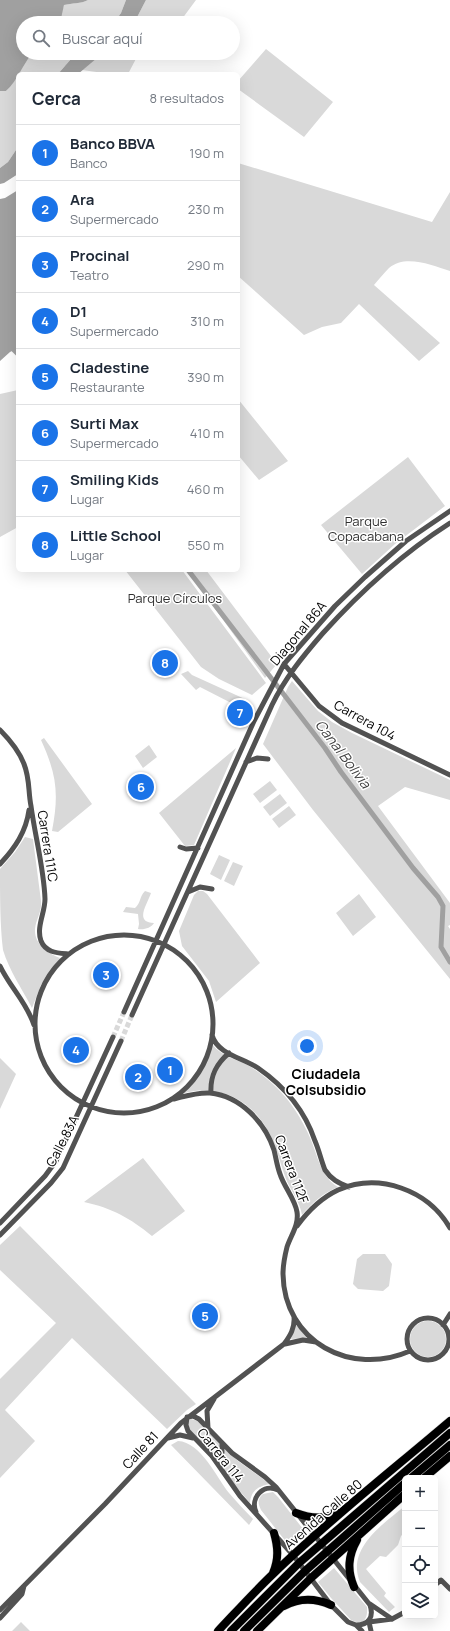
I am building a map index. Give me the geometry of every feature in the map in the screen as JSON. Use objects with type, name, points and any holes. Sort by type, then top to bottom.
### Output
[{"type":"highway","name":"Avenida Calle 80","points":[[218,1631],[271,1575],[293,1555],[346,1508],[450,1421]]},
{"type":"highway","name":"Avenida Calle 80","points":[[231,1631],[321,1544],[450,1433]]},
{"type":"highway","points":[[415,1475],[450,1445]]},
{"type":"highway","points":[[428,1475],[450,1456]]},
{"type":"highway","points":[[244,1631],[305,1571],[402,1486]]},
{"type":"highway","points":[[256,1631],[311,1578],[402,1497]]},
{"type":"highway","points":[[296,1513],[307,1517],[319,1518],[334,1515],[346,1508]]},
{"type":"highway","points":[[271,1575],[277,1561],[278,1554],[274,1533]]},
{"type":"highway","points":[[354,1587],[350,1575],[349,1562],[353,1547],[362,1533]]},
{"type":"highway","points":[[275,1612],[288,1604],[304,1600],[315,1600],[331,1605]]},
{"type":"street","name":"Diagonal 86A","points":[[156,941],[254,721],[284,664],[318,625],[365,577],[406,542],[450,511]]},
{"type":"street","name":"Diagonal 86A","points":[[164,945],[275,698],[290,672],[342,612],[369,586],[414,548],[450,523]]},
{"type":"street","name":"Carrera 104","points":[[284,664],[319,706],[342,723],[450,775]]},
{"type":"street","name":"Carrera 111C","points":[[0,730],[17,750],[24,763],[29,783],[30,804],[45,895],[45,907],[39,933],[41,941],[51,951],[70,954]]},
{"type":"street","points":[[246,762],[257,758],[268,759]]},
{"type":"street","points":[[0,864],[10,854],[21,837],[28,818],[30,804]]},
{"type":"street","points":[[180,847],[186,850],[198,848]]},
{"type":"street","points":[[188,892],[200,887],[212,889]]},
{"type":"street","points":[[120,935],[156,941],[177,953],[188,963],[198,975],[205,989],[210,1003],[212,1018],[212,1034],[209,1050],[203,1065],[194,1079],[184,1090],[171,1100],[140,1112],[129,1113],[107,1112],[91,1107],[70,1095],[59,1084],[42,1059],[36,1029],[37,1007],[44,987],[59,964],[70,954],[85,944],[102,938],[120,935]]},
{"type":"street","points":[[156,941],[124,1011],[132,1015],[164,945]]},
{"type":"street","points":[[145,965],[153,969]]},
{"type":"street","points":[[0,966],[27,1007],[36,1029]]},
{"type":"street","points":[[212,1034],[216,1043],[221,1048],[263,1072],[293,1101],[310,1127],[325,1170],[334,1181],[349,1187]]},
{"type":"street","name":"Calle 83A","points":[[0,1222],[52,1167],[113,1037],[120,1041],[59,1174],[0,1235]]},
{"type":"street","points":[[211,1093],[214,1071],[223,1058],[229,1053]]},
{"type":"street","points":[[97,1073],[105,1076]]},
{"type":"street","name":"Carrera 112F","points":[[171,1100],[191,1095],[211,1093],[225,1096],[241,1105],[253,1115],[265,1131],[274,1150],[282,1179],[295,1205],[297,1213],[295,1229],[287,1247],[283,1272],[285,1292],[293,1314],[308,1334],[318,1343],[335,1353],[354,1359],[386,1359],[410,1351]]},
{"type":"street","points":[[295,1229],[316,1204],[331,1194],[349,1187],[372,1183],[390,1185],[407,1190],[427,1201],[435,1208],[450,1228]]},
{"type":"street","name":"Calle 81","points":[[0,1617],[2,1609],[22,1594],[24,1586],[187,1417],[217,1396],[284,1344],[293,1328],[293,1314]]},
{"type":"street","points":[[443,1325],[450,1314]]},
{"type":"street","points":[[433,1318],[443,1325],[449,1341],[444,1352],[440,1356],[428,1360],[421,1359],[410,1351],[407,1339],[410,1327],[415,1322],[420,1319],[433,1318]]},
{"type":"street","name":"Calle 81","points":[[284,1344],[303,1340],[318,1343]]},
{"type":"street","points":[[209,1428],[207,1423],[207,1411],[217,1396]]},
{"type":"street","name":"Carrera 114","points":[[362,1631],[348,1622],[331,1605],[300,1563],[240,1496],[212,1456],[195,1439],[187,1428],[187,1417],[197,1417],[209,1428],[222,1444],[237,1457],[270,1480],[354,1587],[368,1602],[392,1619]]},
{"type":"street","points":[[165,1440],[180,1435],[195,1439]]},
{"type":"street","points":[[212,1456],[218,1456],[222,1453],[222,1444]]},
{"type":"street","points":[[258,1515],[254,1503],[260,1492],[267,1488],[279,1491]]},
{"type":"street","points":[[437,1583],[441,1580],[450,1589]]},
{"type":"street","points":[[368,1602],[372,1613],[369,1622],[371,1631]]},
{"type":"street","points":[[356,1626],[369,1622],[392,1619],[402,1614]]},
{"type":"green space","points":[[126,0],[119,16],[60,16],[64,5],[85,1]]},
{"type":"green space","points":[[146,0],[196,0],[184,16],[138,16]]},
{"type":"green space","points":[[266,49],[333,102],[304,137],[240,90],[240,79]]},
{"type":"green space","points":[[26,60],[70,60],[60,72],[20,72]]},
{"type":"green space","points":[[94,60],[135,60],[129,72],[96,72],[82,70]]},
{"type":"green space","points":[[16,78],[16,150],[8,162],[0,168],[0,91],[6,91]]},
{"type":"green space","points":[[240,164],[432,222],[450,192],[450,271],[419,262],[403,262],[395,264],[389,268],[374,285],[440,343],[419,361],[359,304],[341,323],[322,327],[304,335],[240,278]]},
{"type":"green space","points":[[16,390],[16,528],[0,537],[0,394]]},
{"type":"green space","points":[[240,401],[288,461],[259,480],[240,457]]},
{"type":"green space","name":"Parque Copacabana","points":[[408,457],[445,506],[395,544],[362,574],[321,525]]},
{"type":"green space","name":"Parque Círculos","points":[[127,572],[183,572],[266,683],[252,695],[219,679],[201,667]]},
{"type":"green space","points":[[188,572],[208,572],[277,664],[265,678]]},
{"type":"green space","points":[[188,671],[192,675],[247,700],[250,709],[248,718],[241,708],[200,687],[196,690],[181,674]]},
{"type":"green space","points":[[292,681],[318,711],[332,722],[450,780],[450,800],[405,787],[378,806],[450,903],[450,925],[448,926],[450,929],[450,979],[313,810],[263,744]]},
{"type":"green space","points":[[44,738],[92,804],[58,832],[52,831],[56,795],[53,774],[41,740]]},
{"type":"green space","points":[[149,745],[157,757],[143,768],[135,756]]},
{"type":"green space","points":[[236,748],[194,845],[185,846],[159,813]]},
{"type":"green space","points":[[270,781],[277,790],[260,803],[253,794]]},
{"type":"green space","points":[[280,794],[287,803],[270,816],[263,807]]},
{"type":"green space","points":[[289,806],[296,815],[279,828],[272,819]]},
{"type":"green space","points":[[25,837],[33,839],[41,901],[41,909],[35,934],[39,943],[46,951],[60,958],[41,985],[32,1008],[12,972],[3,950],[1,920],[0,869],[15,852]]},
{"type":"green space","points":[[219,855],[230,860],[221,880],[210,874]]},
{"type":"green space","points":[[233,862],[243,866],[234,886],[224,881]]},
{"type":"green space","points":[[145,891],[151,893],[143,916],[148,922],[154,923],[147,928],[138,929],[138,914],[123,912],[126,907],[135,908]]},
{"type":"green space","points":[[198,891],[203,891],[207,894],[260,963],[216,1002],[209,981],[182,946],[179,931],[194,895]]},
{"type":"green space","points":[[359,894],[376,917],[353,936],[336,913]]},
{"type":"green space","points":[[212,1044],[225,1055],[246,1064],[257,1071],[275,1086],[286,1098],[306,1128],[324,1172],[332,1183],[338,1187],[327,1192],[318,1199],[302,1215],[286,1179],[273,1141],[258,1116],[248,1106],[224,1093],[196,1091],[182,1094],[202,1072],[208,1059]]},
{"type":"green space","points":[[0,1058],[16,1074],[0,1109]]},
{"type":"green space","points":[[143,1158],[185,1211],[152,1236],[120,1214],[94,1204],[84,1202]]},
{"type":"green space","points":[[20,1226],[196,1404],[187,1410],[167,1429],[72,1338],[5,1410],[35,1441],[0,1478],[0,1379],[56,1323],[0,1270],[0,1245]]},
{"type":"green space","points":[[363,1254],[385,1254],[392,1264],[389,1286],[383,1291],[358,1289],[353,1284],[357,1259]]},
{"type":"green space","points":[[425,1321],[431,1321],[441,1326],[446,1339],[441,1352],[431,1357],[425,1357],[415,1352],[410,1342],[410,1336],[415,1326]]},
{"type":"green space","points":[[296,1325],[307,1338],[291,1339]]},
{"type":"green space","points":[[191,1419],[198,1421],[221,1445],[221,1451],[218,1454],[213,1454],[190,1430],[188,1420]]},
{"type":"green space","points":[[178,1441],[194,1447],[208,1462],[229,1493],[253,1519],[249,1525],[171,1445]]},
{"type":"green space","points":[[225,1448],[238,1461],[270,1484],[256,1489],[252,1495],[250,1503],[234,1484],[217,1458],[224,1455]]},
{"type":"green space","points":[[273,1492],[303,1529],[287,1543],[259,1506],[259,1500],[263,1494]]},
{"type":"green space","points":[[402,1508],[402,1535],[398,1545],[386,1557],[380,1556],[366,1569],[386,1593],[384,1596],[395,1607],[389,1612],[360,1582],[357,1570],[358,1559],[362,1548],[377,1529]]},
{"type":"green space","points":[[334,1568],[367,1607],[367,1615],[364,1621],[355,1622],[351,1620],[318,1582]]},
{"type":"green space","points":[[21,1622],[30,1631],[12,1631]]},
{"type":"shaded area","points":[[0,0],[88,0],[64,5],[62,16],[16,16],[16,60],[28,60],[20,72],[16,72],[16,79],[6,91],[0,91]]},
{"type":"shaded area","points":[[126,0],[146,0],[138,16],[119,16]]},
{"type":"shaded area","points":[[70,60],[95,60],[80,72],[60,72]]},
{"type":"shaded area","points":[[16,150],[16,175],[0,184],[0,168],[8,162]]},
{"type":"shaded area","points":[[16,191],[16,349],[0,361],[0,199],[5,198]]},
{"type":"waterway","name":"Canal Bolivia","points":[[190,572],[325,748],[341,772],[413,868],[438,897],[443,906],[441,947],[450,962]]},
{"type":"tunnel","points":[[113,1037],[124,1012]]},
{"type":"tunnel","points":[[121,1041],[132,1015]]},
{"type":"place","name":"Little School","points":[[165,663]]},
{"type":"place","name":"Smiling Kids","points":[[240,713]]},
{"type":"place","name":"Surti Max","points":[[141,787]]},
{"type":"place","name":"Procinal","points":[[106,975]]},
{"type":"place","name":"D1","points":[[76,1050]]},
{"type":"place","name":"Banco BBVA","points":[[170,1070]]},
{"type":"place","name":"Ara","points":[[138,1077]]},
{"type":"place","name":"Cladestine","points":[[205,1316]]},
{"type":"district","name":"Ciudadela Colsubsidio","points":[[326,1082]]}]
